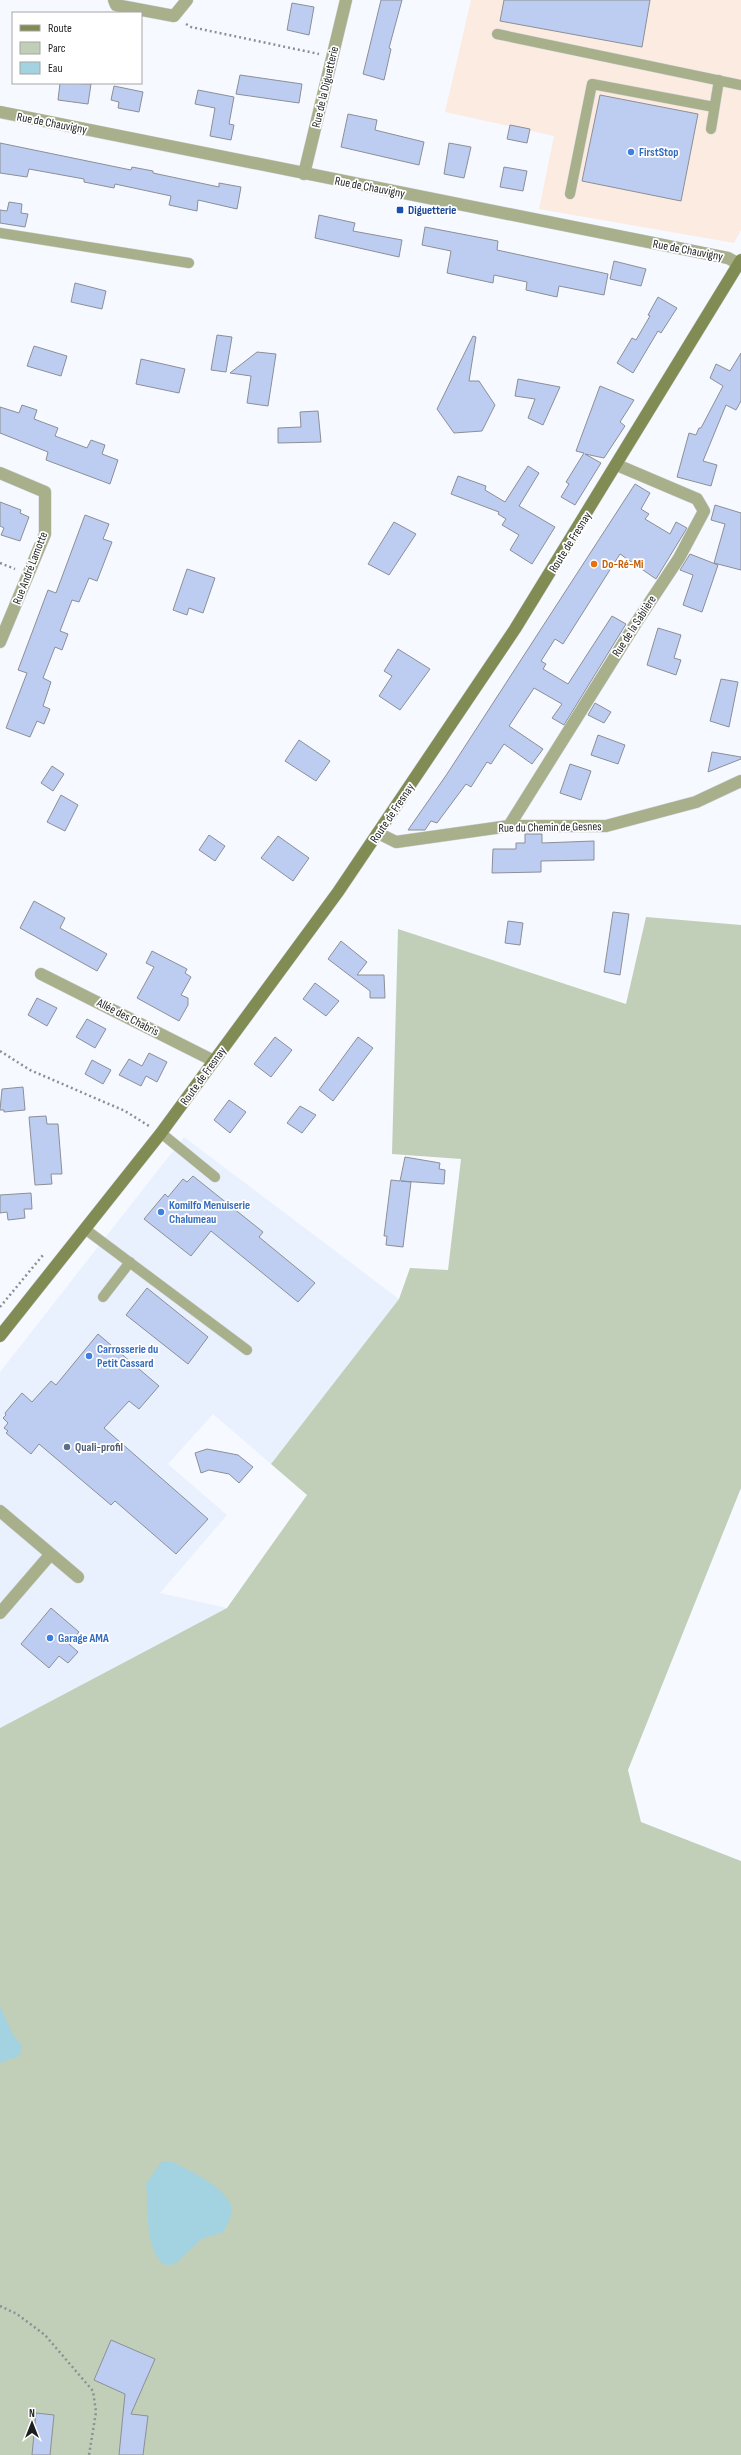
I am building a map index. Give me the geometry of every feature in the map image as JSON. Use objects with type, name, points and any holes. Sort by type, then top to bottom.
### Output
[{"type":"street","points":[[114,0],[116,5],[174,16],[187,0]]},
{"type":"street","name":"Rue de la Diguetterie","points":[[304,174],[346,0]]},
{"type":"street","name":"Rue de Chauvigny","points":[[0,112],[728,258],[740,262]]},
{"type":"street","name":"Route de Fresnay","points":[[0,1336],[161,1133],[338,892],[515,629],[618,465],[740,262]]},
{"type":"street","name":"Rue de la Sablière","points":[[509,826],[636,623],[680,558],[704,511],[697,499],[618,465]]},
{"type":"street","name":"Rue André Lamotte","points":[[0,473],[46,492],[46,534],[0,642]]},
{"type":"street","name":"Rue du Chemin de Gesnes","points":[[378,833],[396,842],[509,826],[606,826],[696,802],[741,781]]},
{"type":"street","name":"Allée des Chabris","points":[[41,974],[214,1061]]},
{"type":"street","points":[[0,1511],[50,1555],[78,1577]]},
{"type":"street","points":[[0,1614],[50,1555]]},
{"type":"lane","points":[[497,34],[741,85]]},
{"type":"lane","points":[[711,129],[719,80]]},
{"type":"lane","points":[[570,194],[592,84],[714,108]]},
{"type":"lane","points":[[0,233],[189,263]]},
{"type":"lane","points":[[161,1133],[215,1176]]},
{"type":"lane","points":[[85,1229],[247,1350]]},
{"type":"lane","points":[[103,1297],[130,1262]]},
{"type":"path","points":[[174,16],[190,27],[332,57]]},
{"type":"path","points":[[0,1051],[30,1070],[125,1111],[161,1133]]},
{"type":"path","points":[[0,2306],[17,2314],[45,2335],[94,2391],[96,2412],[89,2455]]},
{"type":"shaded area","points":[[471,0],[741,0],[741,230],[734,243],[539,209],[554,136],[445,112]]},
{"type":"shaded area","points":[[184,1137],[399,1299],[271,1464],[213,1414],[168,1464],[227,1515],[160,1593],[227,1608],[0,1728],[0,1372]]},
{"type":"green space","points":[[646,917],[741,925],[741,1488],[628,1770],[641,1822],[741,1861],[741,2455],[0,2455],[0,1728],[227,1608],[307,1495],[271,1464],[399,1299],[410,1268],[448,1270],[461,1159],[392,1154],[398,929],[626,1004]]},
{"type":"water","points":[[0,2006],[12,2033],[22,2046],[19,2056],[0,2063]]},
{"type":"water","points":[[162,2161],[171,2161],[206,2180],[222,2192],[228,2199],[232,2209],[230,2220],[223,2232],[201,2239],[175,2264],[165,2265],[158,2258],[151,2239],[146,2184]]},
{"type":"building","points":[[381,0],[402,0],[389,48],[391,49],[384,80],[363,74]]},
{"type":"building","points":[[504,0],[650,0],[642,47],[500,21]]},
{"type":"building","points":[[292,3],[314,7],[309,35],[287,30]]},
{"type":"building","points":[[240,75],[302,84],[299,103],[236,94]]},
{"type":"building","points":[[60,84],[91,84],[88,104],[58,100]]},
{"type":"building","points":[[114,86],[143,92],[139,112],[118,108],[119,102],[111,100]]},
{"type":"building","points":[[198,90],[234,97],[229,124],[234,125],[231,140],[210,136],[215,108],[195,104]]},
{"type":"building","points":[[600,95],[698,114],[681,201],[582,181]]},
{"type":"building","points":[[348,114],[377,120],[375,130],[424,142],[419,165],[341,147]]},
{"type":"building","points":[[510,125],[530,129],[527,143],[507,139]]},
{"type":"building","points":[[0,143],[131,170],[132,167],[153,171],[153,173],[219,187],[219,183],[241,187],[237,209],[198,200],[197,211],[169,205],[171,196],[115,184],[114,188],[84,182],[84,179],[29,169],[27,177],[0,173]]},
{"type":"building","points":[[449,143],[471,147],[464,178],[444,174]]},
{"type":"building","points":[[504,167],[527,171],[523,191],[500,187]]},
{"type":"building","points":[[9,202],[22,204],[21,213],[28,214],[25,227],[0,223],[0,210],[7,211]]},
{"type":"building","points":[[319,215],[355,223],[353,231],[402,240],[399,257],[315,238]]},
{"type":"building","points":[[425,227],[498,241],[497,250],[608,274],[604,295],[559,286],[557,297],[526,290],[527,282],[494,275],[493,283],[447,273],[451,251],[422,245]]},
{"type":"building","points":[[614,261],[646,269],[641,286],[610,279]]},
{"type":"building","points":[[75,283],[106,291],[102,309],[71,302]]},
{"type":"building","points":[[658,297],[677,308],[661,333],[658,331],[633,373],[617,363],[632,338],[636,340],[650,316],[648,315]]},
{"type":"building","points":[[217,335],[232,337],[226,372],[211,370]]},
{"type":"building","points":[[473,336],[476,337],[469,381],[479,381],[495,405],[482,431],[454,433],[437,409]]},
{"type":"building","points":[[34,346],[67,356],[61,376],[27,366]]},
{"type":"building","points":[[257,352],[276,354],[268,406],[247,403],[251,376],[230,373]]},
{"type":"building","points":[[741,353],[741,401],[736,410],[726,405],[703,461],[717,465],[711,486],[677,477],[689,433],[696,435],[723,386],[710,378],[716,364],[730,371]]},
{"type":"building","points":[[141,359],[185,369],[179,393],[136,384]]},
{"type":"building","points":[[518,379],[560,387],[543,425],[528,418],[535,399],[515,396]]},
{"type":"building","points":[[600,386],[634,400],[620,422],[625,426],[604,458],[585,454],[601,463],[575,505],[561,497],[569,484],[566,482],[584,453],[576,451]]},
{"type":"building","points":[[22,405],[37,410],[34,419],[58,428],[55,436],[87,448],[91,440],[105,445],[102,454],[118,460],[110,484],[46,460],[48,452],[0,433],[0,407],[19,413]]},
{"type":"building","points":[[318,411],[321,442],[278,443],[278,428],[301,427],[300,412]]},
{"type":"building","points":[[528,466],[539,473],[519,506],[555,527],[532,564],[510,550],[519,535],[502,525],[506,519],[498,514],[499,512],[451,494],[458,476],[486,486],[485,490],[505,502]]},
{"type":"building","points":[[635,484],[650,493],[641,509],[649,514],[645,519],[670,534],[676,522],[687,528],[656,579],[620,554],[563,644],[555,639],[541,661],[546,664],[543,669],[568,684],[612,616],[626,624],[564,725],[552,718],[562,704],[534,688],[509,726],[543,749],[532,764],[504,744],[491,764],[487,762],[471,787],[466,784],[437,823],[431,821],[425,830],[408,830],[447,774]]},
{"type":"building","points":[[0,502],[21,510],[20,513],[29,517],[20,541],[1,535],[4,528],[0,526]]},
{"type":"building","points":[[715,505],[741,513],[741,570],[714,563],[725,524],[711,520]]},
{"type":"building","points":[[85,515],[109,524],[103,539],[112,542],[97,581],[89,578],[79,602],[72,600],[60,631],[68,634],[62,650],[55,647],[43,678],[51,682],[43,706],[50,709],[44,724],[37,721],[30,737],[6,728],[27,673],[18,670],[48,590],[56,593]]},
{"type":"building","points":[[394,522],[416,534],[389,575],[368,564]]},
{"type":"building","points":[[690,554],[718,565],[702,612],[683,605],[693,575],[680,570]]},
{"type":"building","points":[[187,569],[215,578],[203,613],[189,608],[187,615],[173,610]]},
{"type":"building","points":[[658,628],[681,635],[674,658],[681,660],[676,675],[647,665]]},
{"type":"building","points":[[398,649],[430,669],[400,710],[379,696],[392,676],[384,671]]},
{"type":"building","points":[[721,679],[738,682],[729,727],[710,721]]},
{"type":"building","points":[[595,703],[611,712],[604,723],[588,715]]},
{"type":"building","points":[[598,735],[625,745],[618,764],[591,755]]},
{"type":"building","points":[[299,740],[330,761],[316,781],[285,761]]},
{"type":"building","points":[[712,752],[741,757],[741,759],[708,772]]},
{"type":"building","points":[[570,764],[591,771],[581,800],[560,793]]},
{"type":"building","points":[[52,766],[64,774],[53,791],[41,783]]},
{"type":"building","points":[[61,795],[78,805],[65,831],[47,822]]},
{"type":"building","points":[[525,834],[542,834],[542,843],[594,841],[594,860],[541,861],[541,872],[492,873],[493,849],[516,849],[516,843],[525,843]]},
{"type":"building","points":[[209,835],[225,846],[215,861],[199,850]]},
{"type":"building","points":[[278,836],[309,858],[293,881],[261,858]]},
{"type":"building","points":[[34,901],[65,918],[60,928],[107,954],[97,971],[20,928]]},
{"type":"building","points":[[613,912],[629,914],[620,975],[604,972]]},
{"type":"building","points":[[508,921],[523,923],[520,945],[505,943]]},
{"type":"building","points":[[341,941],[367,962],[357,975],[384,975],[385,998],[370,998],[370,991],[328,959]]},
{"type":"building","points":[[152,951],[187,969],[185,973],[191,977],[181,995],[188,998],[188,1005],[179,1021],[137,998],[154,967],[146,963]]},
{"type":"building","points":[[315,983],[339,1001],[326,1016],[303,999]]},
{"type":"building","points":[[37,998],[57,1008],[47,1026],[28,1015]]},
{"type":"building","points":[[87,1019],[106,1029],[95,1048],[76,1037]]},
{"type":"building","points":[[275,1037],[292,1050],[271,1077],[254,1064]]},
{"type":"building","points":[[358,1037],[373,1048],[333,1101],[319,1090]]},
{"type":"building","points":[[149,1053],[167,1062],[157,1082],[146,1076],[141,1086],[119,1075],[129,1059],[142,1066]]},
{"type":"building","points":[[92,1060],[111,1070],[103,1084],[85,1074]]},
{"type":"building","points":[[23,1087],[25,1110],[4,1112],[4,1110],[0,1110],[2,1089]]},
{"type":"building","points":[[229,1100],[246,1112],[230,1133],[214,1120]]},
{"type":"building","points":[[300,1106],[316,1115],[302,1133],[287,1123]]},
{"type":"building","points":[[46,1116],[47,1124],[58,1124],[62,1174],[51,1174],[52,1184],[35,1185],[29,1117]]},
{"type":"building","points":[[405,1157],[440,1163],[439,1169],[445,1170],[444,1184],[401,1181],[411,1182],[403,1247],[386,1245],[387,1236],[384,1236],[391,1180],[400,1181]]},
{"type":"building","points":[[193,1176],[263,1232],[259,1237],[315,1283],[298,1302],[211,1231],[191,1256],[144,1219],[165,1194],[168,1197],[183,1179],[187,1182]]},
{"type":"building","points":[[31,1193],[32,1209],[24,1209],[25,1218],[8,1220],[7,1212],[0,1213],[0,1195]]},
{"type":"building","points":[[147,1288],[208,1337],[188,1364],[126,1315]]},
{"type":"building","points":[[98,1334],[159,1386],[139,1409],[129,1401],[104,1428],[208,1519],[176,1554],[115,1501],[111,1505],[39,1444],[31,1454],[6,1433],[8,1431],[4,1428],[8,1423],[3,1418],[6,1415],[5,1413],[22,1393],[32,1402],[51,1381],[56,1385]]},
{"type":"building","points":[[207,1449],[238,1455],[253,1467],[239,1483],[229,1474],[209,1470],[201,1473],[195,1453]]},
{"type":"building","name":"Garage AMA","points":[[51,1608],[79,1632],[69,1644],[78,1652],[68,1663],[59,1656],[49,1668],[21,1644]]},
{"type":"building","points":[[111,2340],[155,2359],[131,2414],[148,2416],[143,2455],[119,2455],[125,2394],[94,2380]]},
{"type":"building","points":[[36,2413],[54,2415],[50,2455],[32,2455]]},
{"type":"place","name":"FirstStop","points":[[631,152]]},
{"type":"place","name":"Diguetterie","points":[[400,210]]},
{"type":"place","name":"Do-Ré-Mi","points":[[594,564]]},
{"type":"place","name":"Komilfo Menuiserie Chalumeau","points":[[161,1212]]},
{"type":"place","name":"Carrosserie du Petit Cassard","points":[[89,1356]]},
{"type":"place","name":"Quali-profil","points":[[67,1447]]},
{"type":"place","name":"Garage AMA","points":[[50,1638]]}]
